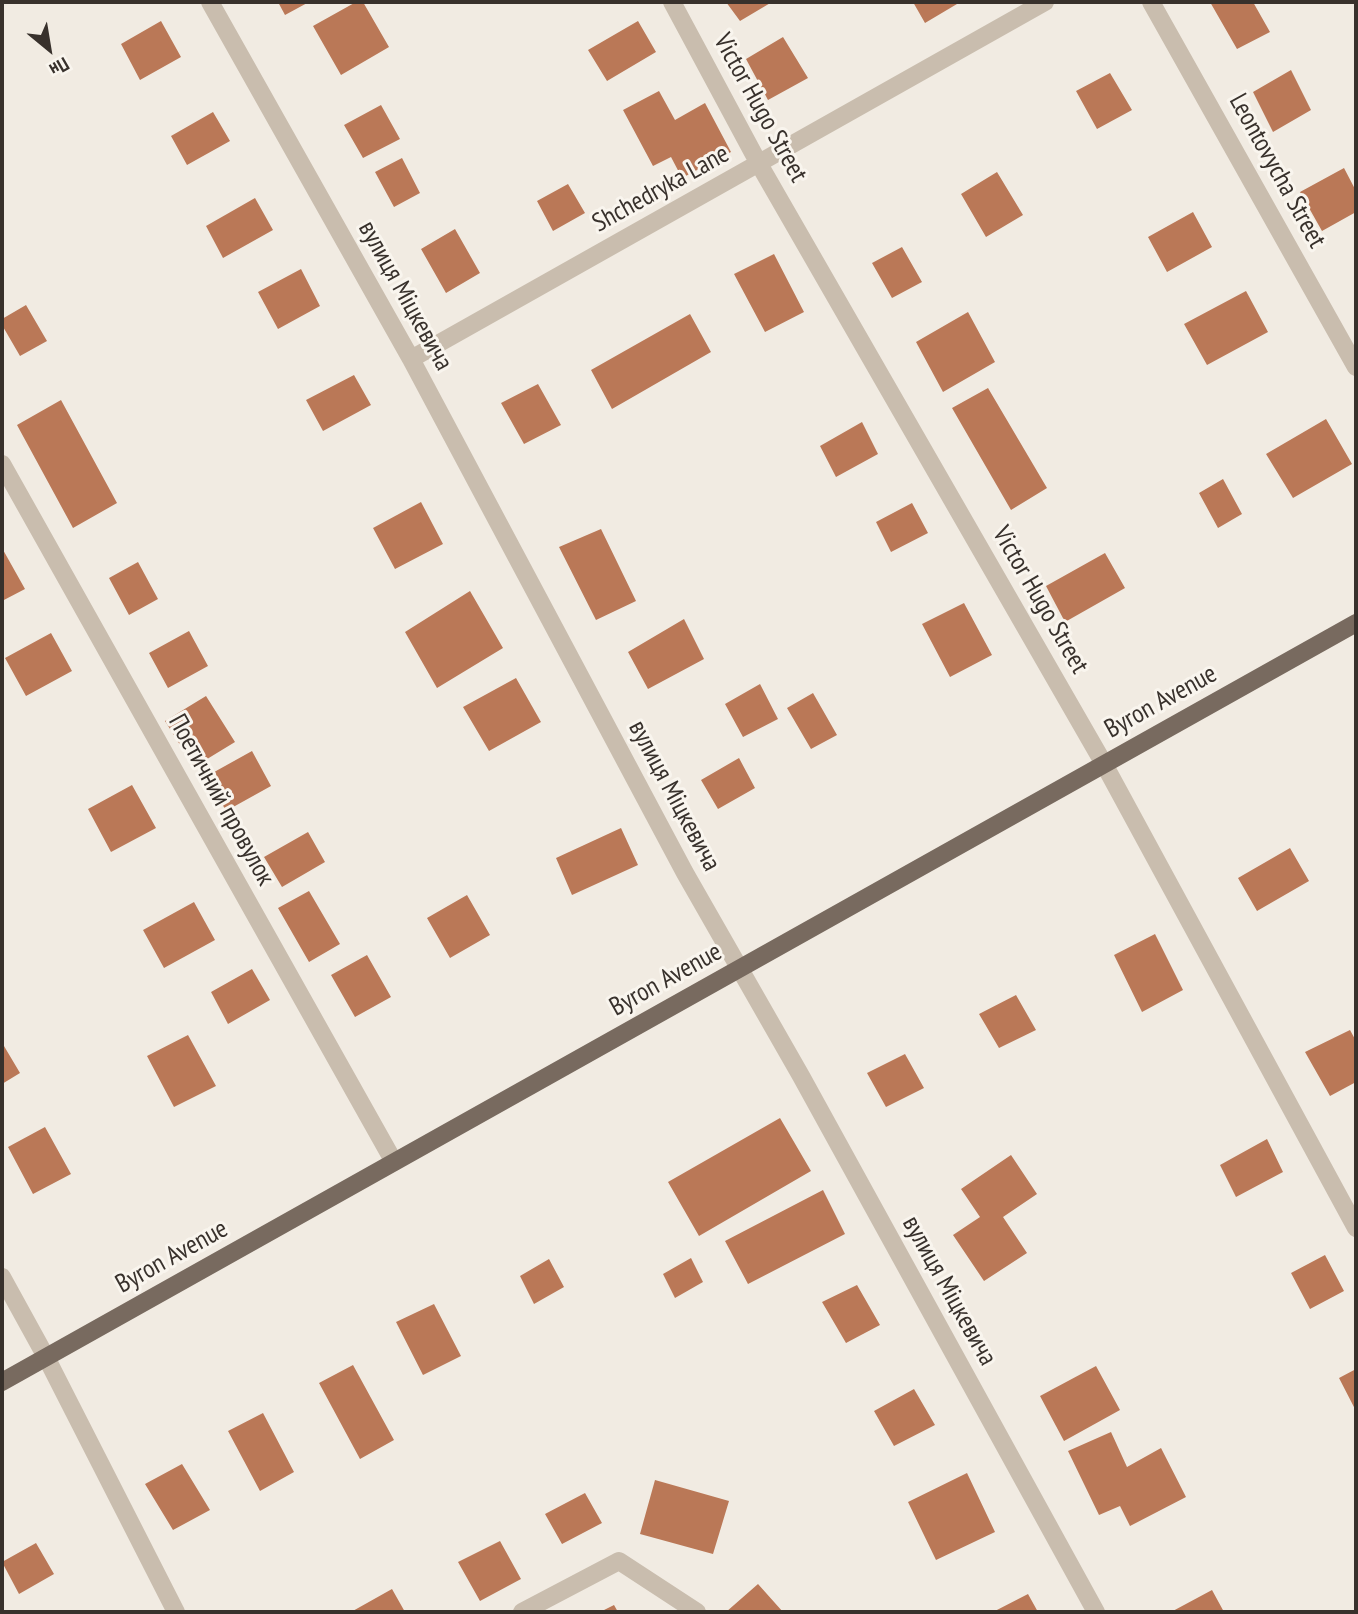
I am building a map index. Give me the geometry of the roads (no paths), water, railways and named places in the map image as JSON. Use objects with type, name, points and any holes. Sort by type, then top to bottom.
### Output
[{"type":"main road","name":"Byron Avenue","points":[[2,1382],[1356,623]]},
{"type":"street","name":"вулиця Міцкевича","points":[[210,2],[411,359],[685,873],[1096,1612]]},
{"type":"street","name":"Victor Hugo Street","points":[[672,2],[759,164],[1104,764],[1356,1228]]},
{"type":"street","name":"Shchedryka Lane","points":[[411,359],[1045,2]]},
{"type":"street","name":"Leontovychа Street","points":[[1152,2],[1356,367]]},
{"type":"street","name":"Поетичний провулок","points":[[2,464],[394,1162]]},
{"type":"street","points":[[2,1277],[46,1357],[176,1612]]},
{"type":"street","points":[[522,1612],[619,1561],[697,1612]]}]
